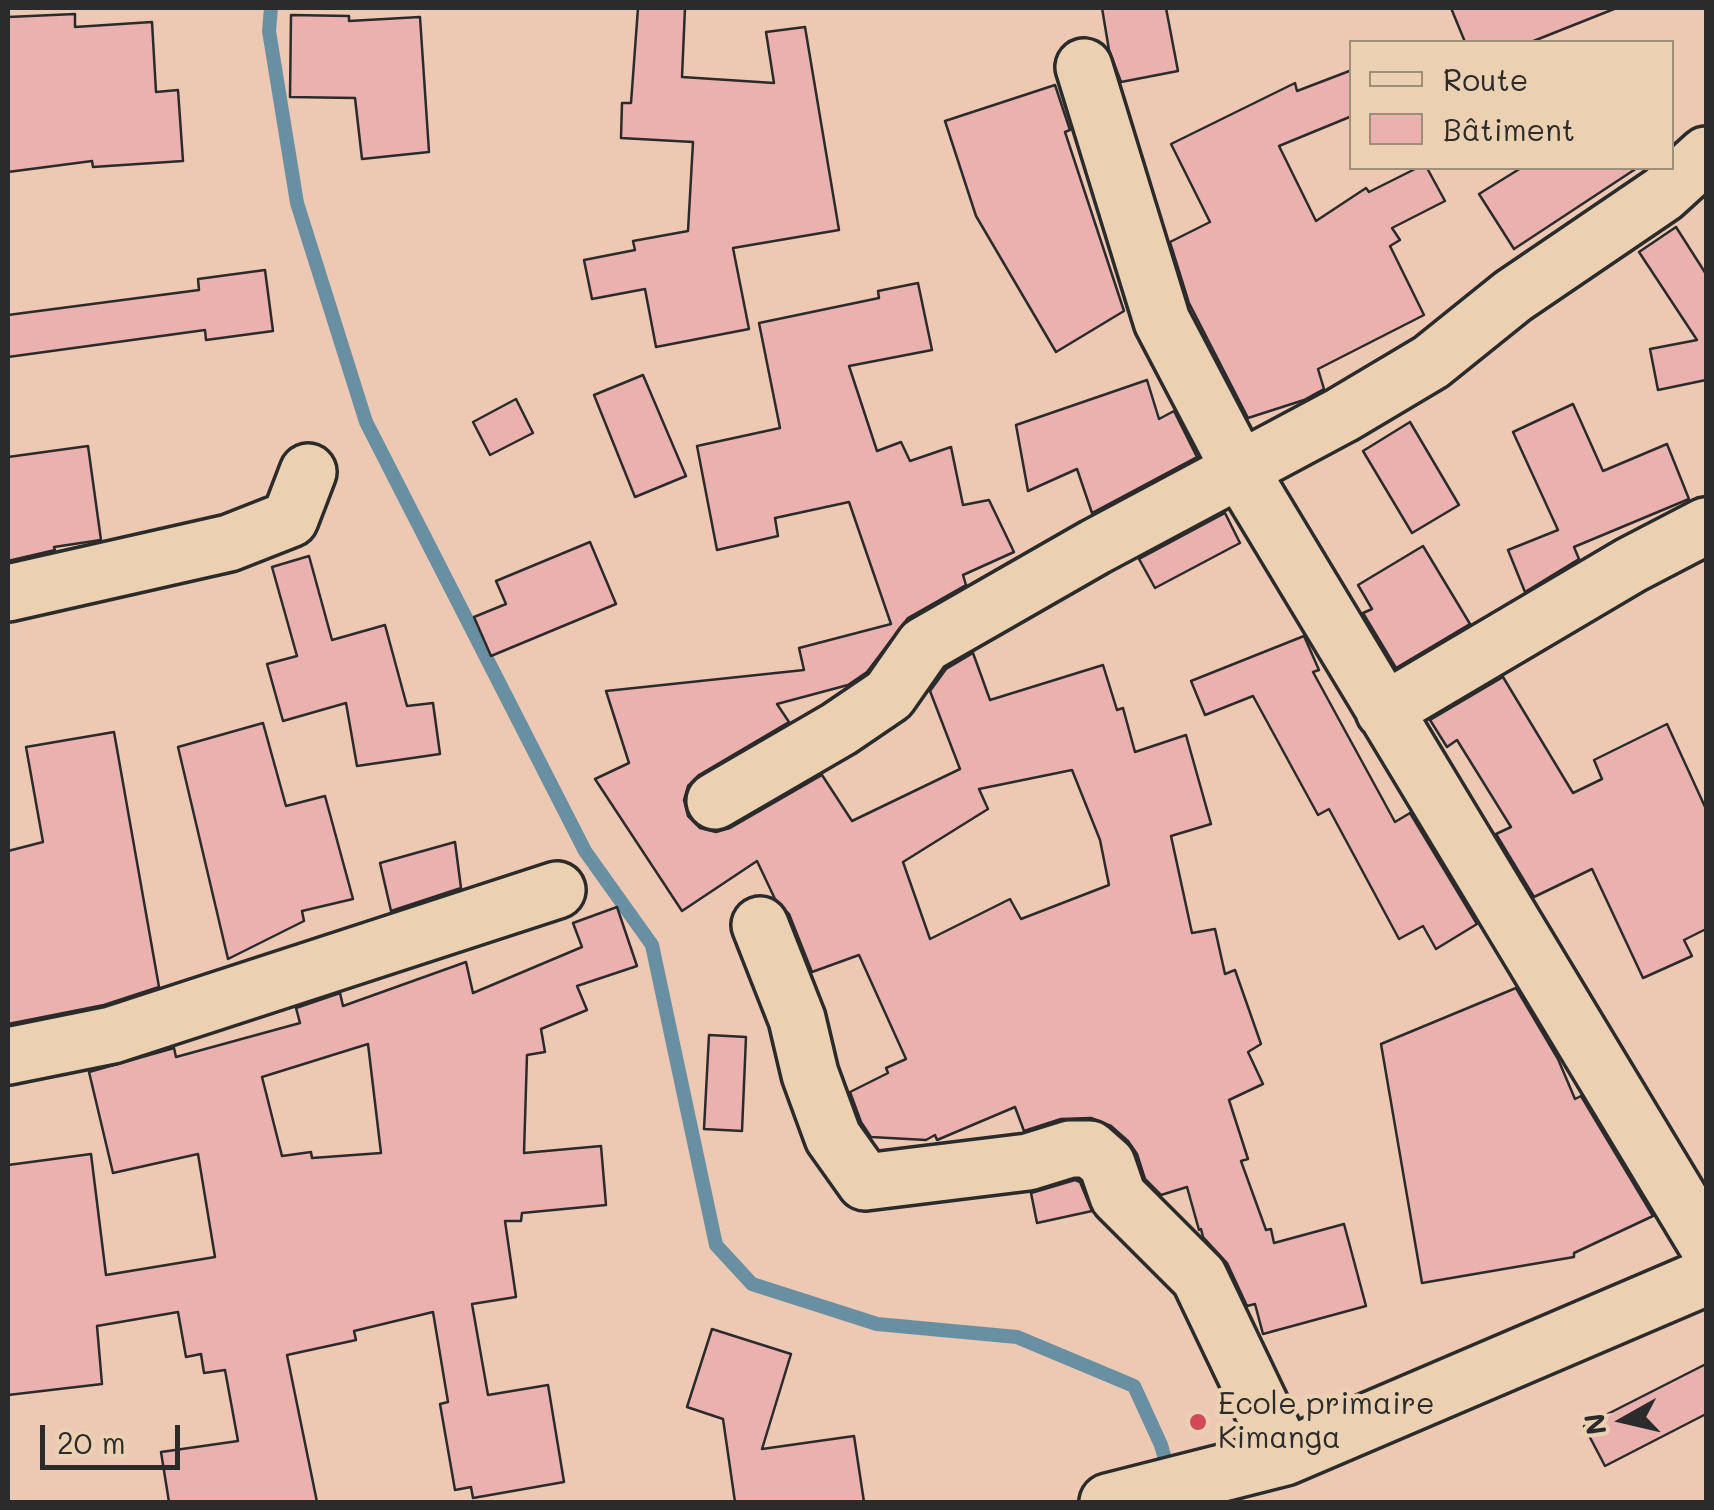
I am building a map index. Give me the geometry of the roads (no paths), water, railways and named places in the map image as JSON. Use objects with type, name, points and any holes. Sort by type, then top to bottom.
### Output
[{"type":"street","points":[[1084,67],[1162,321],[1240,470],[1706,1243]]},
{"type":"street","points":[[715,800],[839,729],[888,695],[924,644],[1432,362],[1529,285],[1663,194],[1706,154]]},
{"type":"street","points":[[8,593],[230,543],[290,519],[308,472]]},
{"type":"street","points":[[1384,711],[1631,565],[1706,526]]},
{"type":"street","points":[[8,1056],[112,1035],[557,890]]},
{"type":"street","points":[[760,925],[796,1018],[832,1137],[866,1182],[1028,1162],[1070,1149],[1090,1149],[1107,1164],[1118,1196],[1199,1277],[1286,1456]]},
{"type":"street","points":[[1116,1501],[1286,1456],[1706,1277]]},
{"type":"waterway","points":[[271,8],[269,31],[297,203],[366,422],[585,851],[652,945],[716,1245],[752,1284],[877,1324],[1017,1337],[1134,1386],[1161,1445],[1169,1473]]},
{"type":"place","name":"Ecole primaire Kimanga","points":[[1198,1422]]}]
